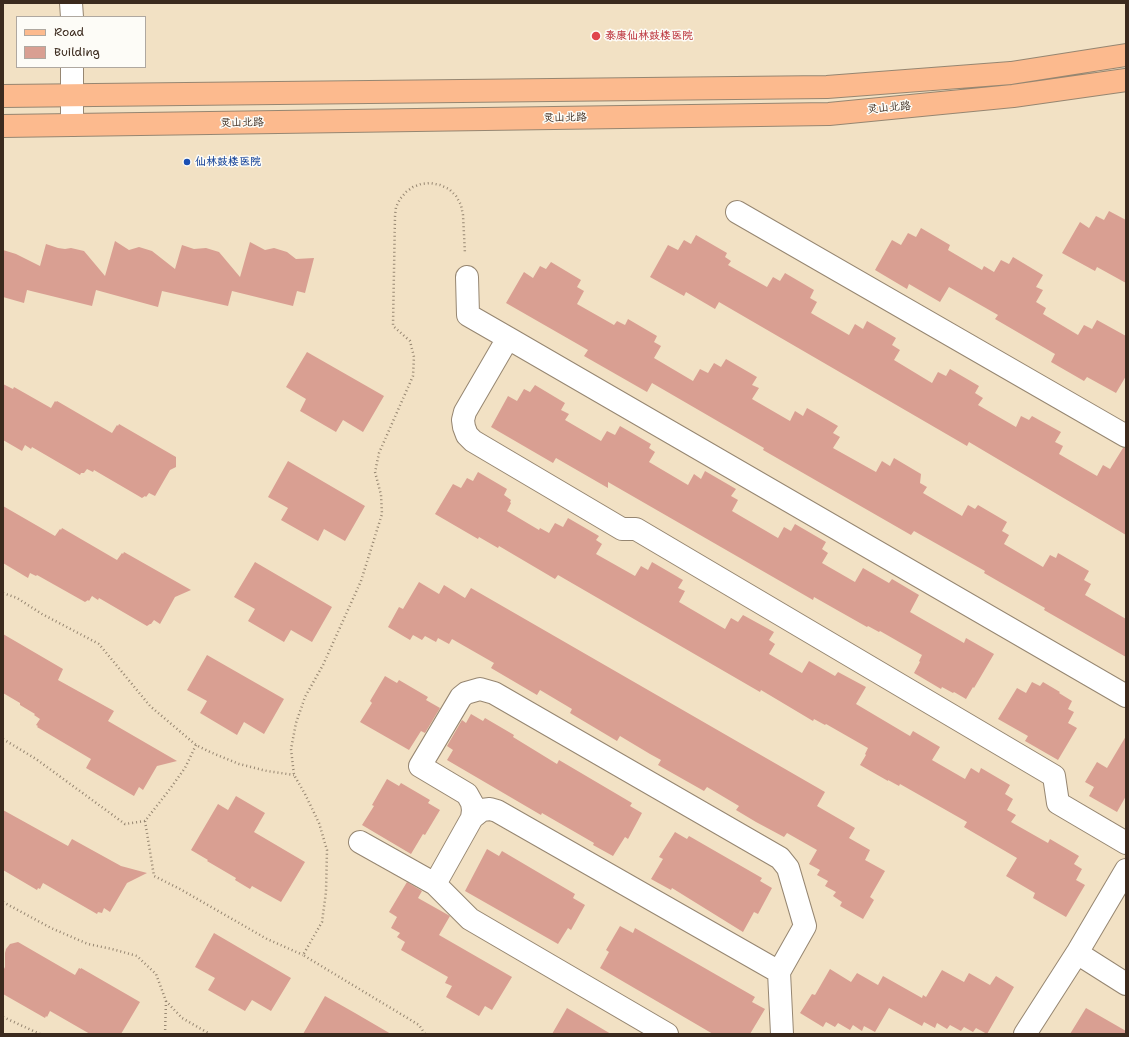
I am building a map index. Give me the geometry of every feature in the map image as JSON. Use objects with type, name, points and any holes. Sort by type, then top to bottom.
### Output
[{"type":"main road","points":[[3,96],[72,94],[827,87],[1011,72],[1126,55]]},
{"type":"main road","name":"灵山北路","points":[[3,126],[829,114],[1013,96],[1126,80]]},
{"type":"street","points":[[72,3],[72,16]]},
{"type":"street","points":[[72,68],[72,125]]},
{"type":"street","points":[[737,212],[1126,436]]},
{"type":"street","points":[[467,277],[468,315],[1126,696]]},
{"type":"street","points":[[508,338],[465,412],[463,420],[464,427],[467,435],[473,441],[622,529],[636,529],[1054,776],[1058,803],[1126,843]]},
{"type":"street","points":[[472,818],[472,803],[467,794],[420,766],[461,697],[466,693],[480,689],[494,693],[780,858],[788,868],[805,926],[779,972],[782,1034]]},
{"type":"street","points":[[435,884],[472,818],[482,810],[490,808],[779,972]]},
{"type":"street","points":[[360,842],[435,884],[470,919],[667,1034]]},
{"type":"street","points":[[1025,1034],[1077,953],[1126,870]]},
{"type":"street","points":[[1077,953],[1126,984]]},
{"type":"path","points":[[303,955],[322,922],[326,892],[327,850],[319,823],[305,794],[294,776],[291,750],[296,723],[305,697],[323,665],[361,580],[382,514],[381,495],[375,472],[379,453],[413,376],[414,357],[410,341],[393,326],[396,207],[400,199],[413,187],[430,183],[440,185],[449,189],[456,196],[462,206],[467,277]]},
{"type":"path","points":[[3,593],[17,598],[42,614],[99,644],[150,706],[196,745],[239,764],[294,776]]},
{"type":"path","points":[[3,740],[36,759],[125,824],[145,821],[185,768],[196,745]]},
{"type":"path","points":[[145,821],[154,876],[180,889],[267,939],[303,955],[419,1025],[425,1034]]},
{"type":"path","points":[[3,902],[51,928],[88,944],[137,956],[156,974],[166,1001],[165,1034]]},
{"type":"path","points":[[166,1001],[182,1018],[210,1034]]},
{"type":"path","points":[[3,1017],[40,1034]]},
{"type":"building","points":[[1109,211],[1126,220],[1126,283],[1097,267],[1095,271],[1062,253],[1080,222],[1089,228],[1096,216],[1104,220]]},
{"type":"building","points":[[921,228],[950,245],[948,250],[982,270],[984,266],[994,272],[1001,260],[1009,264],[1013,257],[1043,275],[1036,287],[1043,290],[1036,302],[1046,308],[1043,314],[1078,335],[1084,325],[1092,329],[1097,320],[1126,336],[1126,376],[1116,393],[1087,377],[1084,381],[1051,362],[1055,354],[995,319],[998,315],[949,287],[940,302],[909,284],[907,289],[875,270],[892,240],[901,245],[908,233],[916,237]]},
{"type":"building","points":[[696,235],[727,253],[725,257],[731,261],[728,265],[767,287],[773,277],[780,281],[785,273],[814,290],[810,298],[817,302],[811,313],[849,335],[855,324],[863,329],[867,321],[896,338],[892,345],[900,350],[894,360],[932,383],[938,372],[946,376],[950,369],[979,386],[975,393],[983,398],[978,405],[1016,427],[1021,416],[1029,420],[1032,416],[1061,432],[1055,442],[1063,446],[1059,454],[1097,476],[1103,465],[1110,469],[1123,448],[1126,448],[1126,535],[969,442],[967,446],[719,302],[715,309],[686,292],[684,296],[650,277],[668,245],[678,250],[684,240],[691,244]]},
{"type":"building","points":[[115,241],[129,250],[139,247],[152,251],[175,269],[182,245],[194,249],[206,248],[219,252],[240,277],[250,242],[265,250],[274,248],[287,252],[296,259],[314,258],[305,293],[297,291],[293,306],[232,291],[228,306],[162,291],[158,307],[96,290],[92,306],[27,290],[24,303],[3,297],[3,250],[16,254],[40,266],[46,244],[58,248],[71,248],[84,251],[105,276]]},
{"type":"building","points":[[551,262],[581,280],[577,287],[584,291],[577,304],[614,325],[617,321],[625,325],[628,319],[657,336],[654,342],[661,346],[654,358],[693,381],[700,369],[708,373],[714,363],[721,367],[726,359],[757,377],[752,385],[759,388],[752,399],[790,421],[795,411],[803,416],[807,408],[838,426],[833,433],[840,437],[833,448],[876,472],[882,461],[890,466],[894,458],[921,474],[920,483],[927,487],[923,493],[962,516],[968,505],[975,509],[978,505],[1007,522],[1002,531],[1009,535],[1004,544],[1043,567],[1050,555],[1056,558],[1058,553],[1089,571],[1084,580],[1091,584],[1085,595],[1126,619],[1126,657],[1044,610],[1045,608],[984,573],[985,571],[914,531],[911,535],[763,450],[764,448],[652,383],[647,392],[584,356],[588,350],[506,303],[524,272],[533,278],[540,266],[546,269]]},
{"type":"building","points":[[307,352],[384,396],[363,432],[343,420],[336,432],[300,411],[306,399],[286,387]]},
{"type":"building","points":[[3,384],[13,389],[14,387],[51,408],[55,401],[57,401],[112,433],[119,424],[176,457],[176,467],[170,470],[155,496],[149,493],[146,497],[145,496],[142,498],[94,470],[93,472],[87,469],[80,475],[32,447],[31,449],[25,445],[22,451],[3,440]]},
{"type":"building","points":[[535,385],[565,403],[561,410],[569,414],[565,420],[601,441],[607,431],[615,435],[620,426],[651,444],[649,448],[655,452],[649,462],[688,485],[694,474],[701,479],[705,471],[736,489],[731,496],[738,500],[732,511],[778,538],[784,527],[791,531],[795,524],[826,542],[822,549],[828,553],[822,563],[855,582],[863,568],[889,583],[892,579],[919,595],[910,612],[964,643],[966,638],[994,654],[974,688],[973,687],[966,699],[942,687],[941,689],[914,673],[922,655],[880,631],[879,632],[868,626],[867,627],[814,597],[813,600],[608,482],[608,488],[556,458],[553,463],[491,427],[508,396],[517,401],[524,389],[530,392]]},
{"type":"building","points":[[288,461],[365,506],[345,541],[324,529],[318,541],[281,520],[288,508],[268,497]]},
{"type":"building","points":[[478,472],[507,489],[504,495],[511,500],[511,503],[507,511],[539,530],[540,528],[549,533],[555,523],[563,527],[568,518],[599,536],[596,540],[602,544],[596,554],[635,576],[641,566],[648,570],[652,562],[683,580],[678,588],[685,591],[679,602],[725,629],[731,618],[738,622],[743,615],[774,632],[769,640],[775,644],[769,654],[802,673],[809,661],[835,676],[838,672],[866,687],[856,704],[910,736],[913,731],[940,747],[932,760],[965,779],[971,768],[979,773],[981,768],[1010,785],[1005,794],[1013,799],[1007,810],[1016,815],[1011,822],[1048,843],[1050,839],[1079,856],[1074,864],[1082,869],[1076,880],[1085,885],[1066,917],[1033,898],[1035,893],[1006,876],[1017,858],[964,827],[967,822],[900,784],[899,786],[888,781],[860,765],[868,748],[826,724],[825,725],[814,719],[813,721],[761,690],[760,692],[558,575],[555,579],[499,546],[498,548],[479,537],[478,539],[435,514],[453,484],[461,488],[467,478],[473,481]]},
{"type":"building","points":[[3,506],[55,536],[62,528],[117,560],[124,552],[191,590],[175,597],[160,624],[154,620],[147,626],[99,598],[98,600],[92,596],[89,601],[88,600],[85,602],[37,575],[36,576],[30,573],[28,578],[3,563]]},
{"type":"building","points":[[255,562],[332,607],[312,642],[291,630],[284,642],[248,621],[255,609],[234,597]]},
{"type":"building","points":[[419,582],[439,594],[444,585],[465,598],[471,588],[825,792],[817,806],[855,828],[849,838],[870,850],[865,860],[885,871],[870,897],[874,900],[863,919],[840,906],[842,902],[833,896],[836,892],[825,886],[828,881],[817,875],[820,870],[809,864],[817,850],[787,833],[784,837],[756,822],[736,810],[739,806],[707,787],[704,791],[658,765],[661,760],[620,736],[617,741],[570,713],[572,709],[540,690],[537,695],[491,668],[494,663],[452,639],[449,644],[438,638],[436,642],[425,636],[422,640],[413,635],[410,640],[388,627],[399,607],[403,609]]},
{"type":"building","points":[[3,634],[63,669],[58,680],[114,711],[108,721],[177,761],[157,766],[143,790],[139,787],[134,796],[86,768],[91,759],[37,727],[38,726],[36,725],[40,719],[34,715],[35,714],[3,693]]},
{"type":"building","points":[[207,655],[284,699],[264,734],[244,722],[237,735],[200,713],[207,701],[187,690]]},
{"type":"building","points":[[385,676],[397,683],[399,680],[428,697],[426,700],[440,708],[425,733],[421,731],[409,750],[360,722],[372,703],[370,701]]},
{"type":"building","points":[[1032,682],[1040,686],[1043,682],[1072,701],[1068,709],[1074,712],[1068,723],[1077,728],[1058,760],[1025,741],[1028,736],[998,719],[1017,688],[1026,693]]},
{"type":"building","points":[[471,714],[483,721],[485,718],[514,735],[513,737],[557,764],[559,760],[632,803],[630,806],[642,813],[628,839],[625,837],[613,856],[593,845],[594,843],[542,813],[541,815],[447,760],[453,750],[447,746],[462,720],[466,723]]},
{"type":"building","points":[[1126,736],[1126,796],[1117,812],[1089,796],[1094,787],[1085,782],[1097,762],[1107,768]]},
{"type":"building","points":[[387,779],[399,786],[401,783],[430,800],[428,803],[440,810],[425,835],[423,834],[411,854],[362,825],[374,806],[372,805]]},
{"type":"building","points":[[236,796],[265,813],[254,832],[305,862],[281,902],[252,886],[250,889],[235,880],[236,878],[191,850],[218,804],[228,810]]},
{"type":"building","points":[[3,810],[68,846],[72,839],[121,866],[147,873],[127,883],[110,912],[104,908],[102,913],[98,912],[97,914],[43,883],[40,889],[38,888],[37,890],[3,870]]},
{"type":"building","points":[[675,832],[687,839],[689,836],[762,878],[760,881],[772,888],[758,914],[754,912],[743,932],[672,888],[671,890],[651,879],[663,859],[659,857]]},
{"type":"building","points":[[487,849],[499,856],[502,851],[575,894],[573,898],[585,905],[571,930],[568,928],[558,944],[465,891]]},
{"type":"building","points":[[407,882],[422,891],[418,898],[450,916],[439,935],[512,977],[492,1010],[485,1006],[479,1016],[446,997],[452,986],[445,983],[448,977],[401,950],[405,942],[397,937],[400,933],[391,928],[397,917],[389,912]]},
{"type":"building","points":[[620,926],[633,933],[635,928],[755,997],[752,1002],[765,1009],[750,1034],[713,1034],[600,968],[609,952],[606,950]]},
{"type":"building","points":[[214,933],[291,978],[271,1011],[252,1000],[245,1011],[208,990],[215,978],[195,967]]},
{"type":"building","points":[[18,942],[75,975],[79,968],[81,968],[140,1002],[121,1034],[90,1034],[50,1011],[45,1018],[3,994],[3,971],[5,967],[6,949],[10,944]]},
{"type":"building","points":[[830,969],[851,982],[857,973],[878,985],[883,976],[922,998],[923,995],[926,997],[942,970],[964,982],[969,973],[990,985],[996,976],[1014,987],[987,1034],[976,1028],[973,1032],[964,1027],[961,1031],[950,1025],[947,1029],[937,1023],[935,1028],[924,1022],[922,1026],[889,1008],[875,1032],[864,1026],[862,1031],[853,1025],[850,1030],[838,1023],[835,1027],[826,1022],[823,1027],[800,1013],[812,994],[815,995]]},
{"type":"building","points":[[325,996],[355,1013],[391,1034],[303,1034]]},
{"type":"building","points":[[567,1008],[611,1034],[552,1034]]},
{"type":"building","points":[[1086,1008],[1126,1031],[1126,1034],[1070,1034]]},
{"type":"place","name":"泰康仙林鼓楼医院","points":[[596,36]]},
{"type":"place","name":"仙林鼓楼医院","points":[[187,162]]}]
